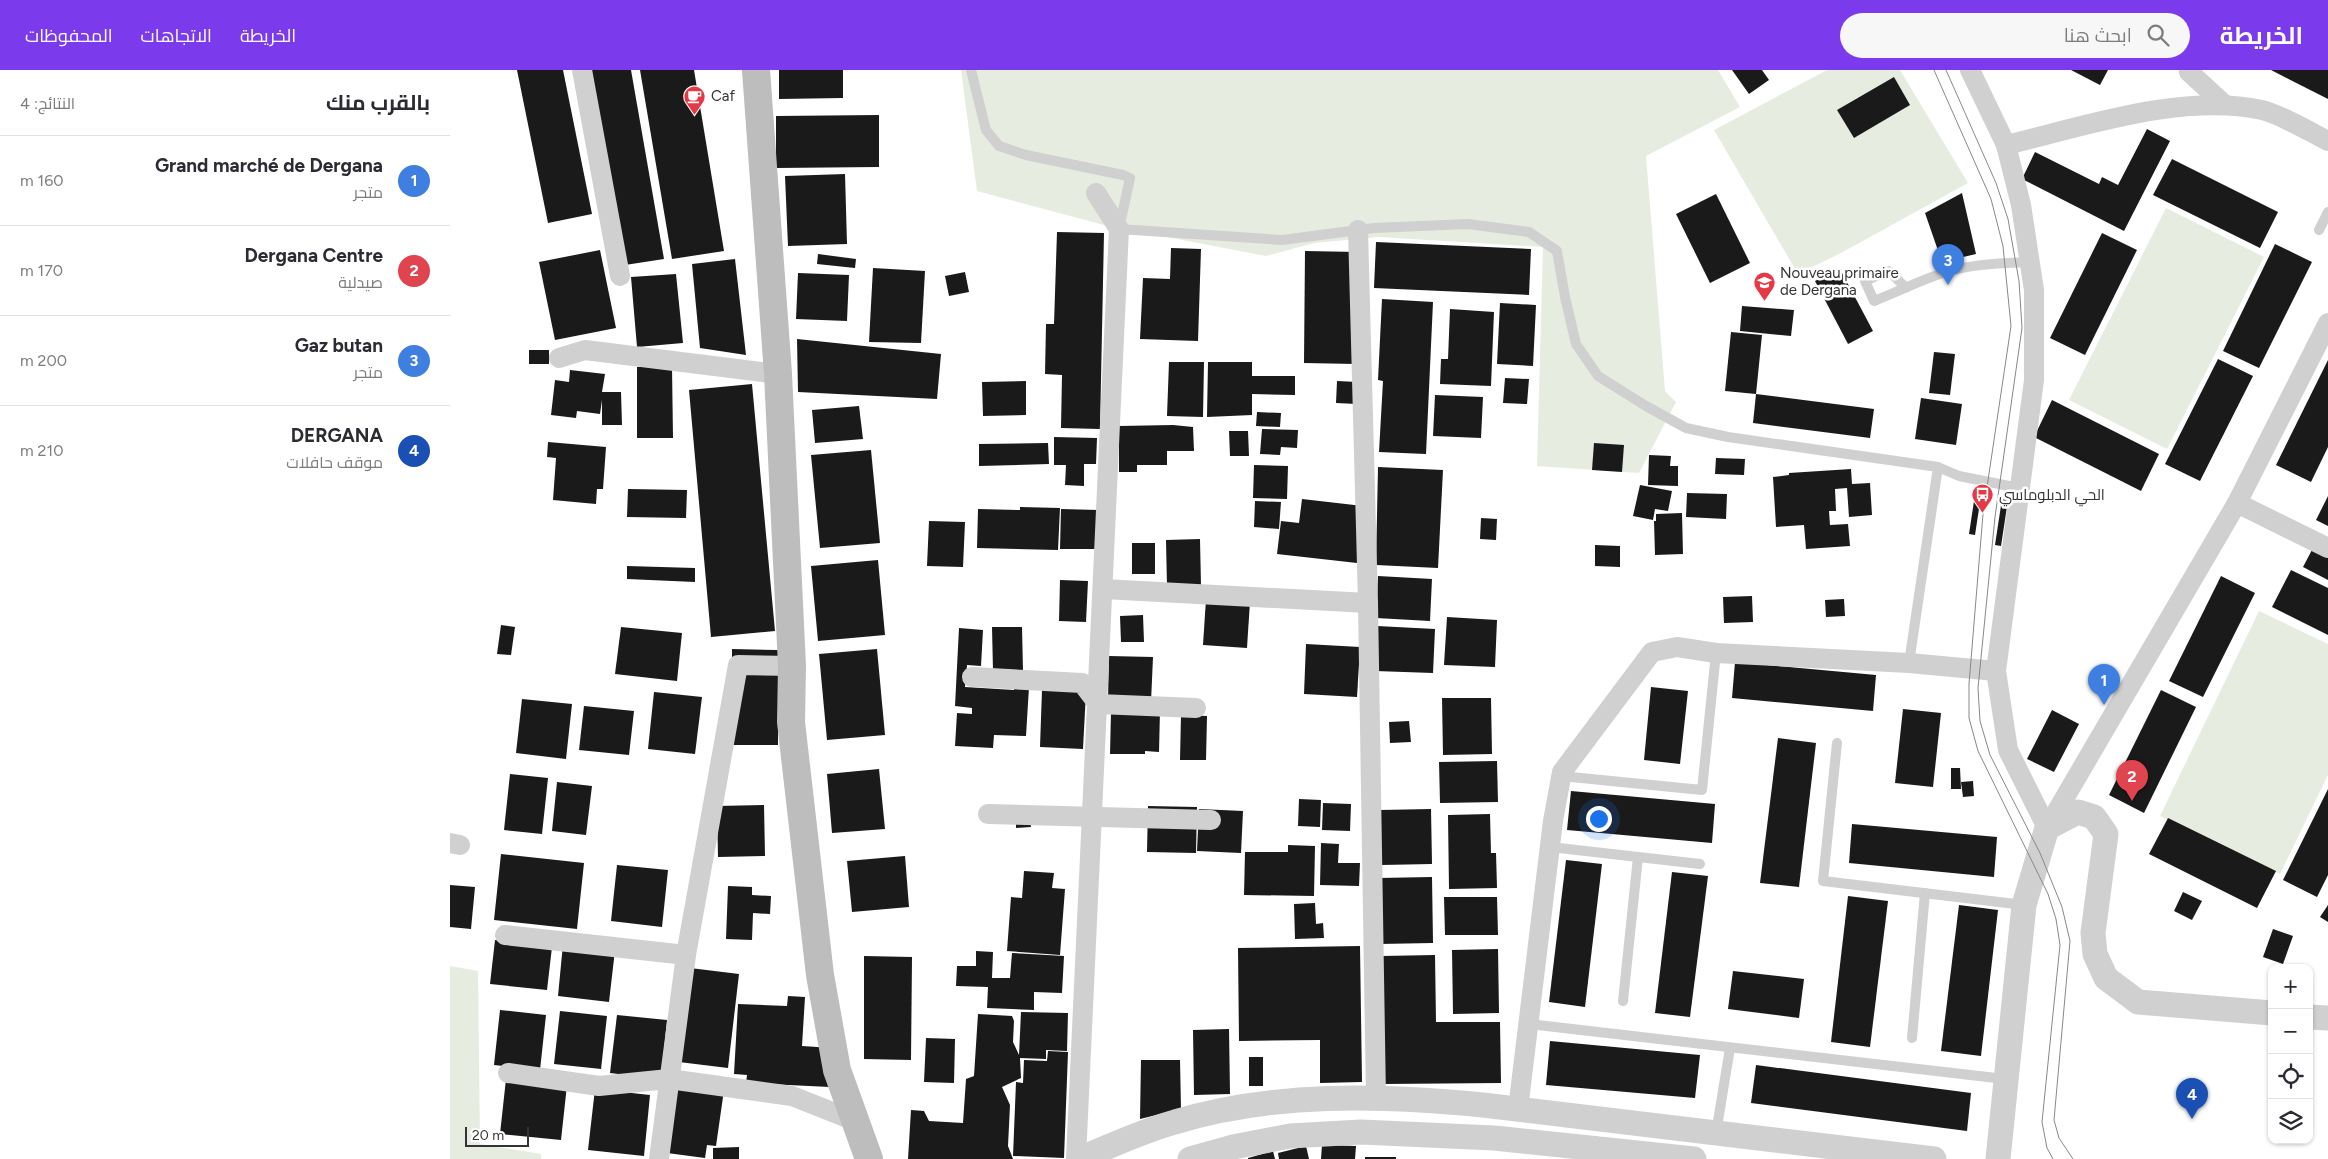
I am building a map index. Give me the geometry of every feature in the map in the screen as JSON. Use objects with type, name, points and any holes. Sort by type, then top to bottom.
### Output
[{"type":"main road","points":[[756,70],[778,374],[792,666],[791,722],[820,976],[838,1070],[869,1159]]},
{"type":"street","points":[[582,70],[620,276]]},
{"type":"street","points":[[1970,70],[2006,145],[2021,205],[2034,290],[2034,380],[1996,671],[2008,750],[2047,828]]},
{"type":"street","points":[[2190,70],[2189,72],[2225,105]]},
{"type":"street","points":[[2006,145],[2184,105],[2225,105],[2264,110],[2328,141]]},
{"type":"street","points":[[1096,193],[1119,229],[1078,1159],[1151,1130],[1230,1108],[1290,1100],[1376,1099],[1444,1101],[1518,1108],[1561,1115],[1934,1159]]},
{"type":"street","points":[[1358,230],[1368,603],[1376,1099]]},
{"type":"street","points":[[1998,1159],[2024,904],[2047,828],[2237,503],[2328,323]]},
{"type":"street","points":[[559,358],[584,350],[778,374]]},
{"type":"street","points":[[2237,503],[2328,548]]},
{"type":"street","points":[[1103,589],[1368,603]]},
{"type":"street","points":[[1518,1108],[1550,847],[1562,772],[1652,652],[1677,647],[1716,653],[1909,663],[1996,671]]},
{"type":"street","points":[[659,1159],[686,955],[738,665],[792,666]]},
{"type":"street","points":[[972,677],[1082,683],[1098,704]]},
{"type":"street","points":[[1098,704],[1196,708]]},
{"type":"street","points":[[2047,828],[2078,812],[2094,816],[2106,834],[2093,932],[2095,954],[2106,978],[2138,1002],[2268,1013]]},
{"type":"street","points":[[988,814],[1092,819],[1211,820]]},
{"type":"street","points":[[505,935],[686,955]]},
{"type":"street","points":[[2313,1017],[2328,1018]]},
{"type":"street","points":[[508,1073],[599,1086],[669,1079],[792,1096],[855,1121]]},
{"type":"street","points":[[1556,1144],[1561,1115]]},
{"type":"street","points":[[1190,1159],[1270,1139],[1336,1133],[1408,1132],[1556,1144],[1587,1153],[1694,1159]]},
{"type":"lane","points":[[971,70],[986,130],[999,146],[1026,155],[1130,178],[1119,229],[1282,240],[1358,230],[1468,224],[1530,232],[1557,251],[1576,344],[1598,376],[1686,428],[1728,437],[1938,467],[1958,476],[2019,488]]},
{"type":"lane","points":[[2319,230],[2328,212]]},
{"type":"lane","points":[[1906,288],[1952,271],[1983,265],[2030,262]]},
{"type":"lane","points":[[1909,663],[1938,467]]},
{"type":"lane","points":[[1561,776],[1702,790],[1716,653]]},
{"type":"lane","points":[[1837,743],[1824,881],[2024,904]]},
{"type":"lane","points":[[1550,847],[1700,864]]},
{"type":"lane","points":[[1623,1001],[1638,857]]},
{"type":"lane","points":[[1912,1038],[1925,893]]},
{"type":"lane","points":[[1529,1024],[2005,1079]]},
{"type":"lane","points":[[1716,1133],[1730,1048]]},
{"type":"shaded area","points":[[961,70],[1718,70],[1740,107],[1646,156],[1665,391],[1676,402],[1639,473],[1537,466],[1543,247],[1379,237],[1314,243],[1266,256],[1104,225],[977,191]]},
{"type":"shaded area","points":[[1827,70],[1900,70],[1968,183],[1841,253],[1798,274],[1714,130]]},
{"type":"shaded area","points":[[2166,208],[2264,257],[2167,449],[2069,400]]},
{"type":"shaded area","points":[[2259,611],[2328,644],[2328,775],[2280,874],[2160,816]]},
{"type":"shaded area","points":[[450,966],[478,971],[480,1144],[541,1154],[541,1159],[450,1159]]},
{"type":"building","points":[[517,70],[563,70],[592,214],[548,223]]},
{"type":"building","points":[[591,70],[631,70],[664,259],[625,265]]},
{"type":"building","points":[[640,70],[694,70],[724,251],[672,259]]},
{"type":"building","points":[[779,70],[843,70],[843,98],[779,99]]},
{"type":"building","points":[[1732,70],[1762,70],[1769,80],[1749,94]]},
{"type":"building","points":[[2071,70],[2108,70],[2100,85]]},
{"type":"building","points":[[2271,70],[2328,70],[2328,99]]},
{"type":"building","points":[[1894,77],[1910,105],[1854,138],[1837,110]]},
{"type":"building","points":[[879,115],[879,167],[776,168],[776,116]]},
{"type":"building","points":[[2147,129],[2170,141],[2124,231],[2022,179],[2035,152],[2099,184],[2102,177],[2118,185]]},
{"type":"building","points":[[2172,159],[2278,212],[2260,248],[2153,195]]},
{"type":"building","points":[[845,174],[847,244],[788,246],[785,176]]},
{"type":"building","points":[[1962,193],[1976,254],[1942,262],[1925,213]]},
{"type":"building","points":[[1716,194],[1750,263],[1710,283],[1676,214]]},
{"type":"building","points":[[1057,232],[1104,233],[1100,429],[1061,428],[1062,375],[1045,374],[1046,324],[1054,324]]},
{"type":"building","points":[[2102,233],[2137,250],[2085,355],[2050,338]]},
{"type":"building","points":[[1376,242],[1531,249],[1529,295],[1374,288]]},
{"type":"building","points":[[2275,244],[2312,262],[2259,368],[2223,351]]},
{"type":"building","points":[[1171,248],[1201,249],[1198,341],[1140,339],[1143,278],[1170,279]]},
{"type":"building","points":[[600,250],[616,328],[555,340],[539,262]]},
{"type":"building","points":[[1305,251],[1358,252],[1356,364],[1304,363]]},
{"type":"building","points":[[818,254],[856,259],[855,268],[817,264]]},
{"type":"building","points":[[735,259],[746,355],[700,348],[692,264]]},
{"type":"building","points":[[873,268],[925,271],[921,343],[869,342]]},
{"type":"building","points":[[1840,269],[1873,331],[1848,344],[1815,281]]},
{"type":"building","points":[[965,272],[969,292],[949,296],[945,276]]},
{"type":"building","points":[[798,273],[849,275],[847,321],[796,319]]},
{"type":"building","points":[[676,274],[683,343],[637,347],[631,277]]},
{"type":"building","points":[[1382,299],[1433,302],[1426,454],[1379,452],[1383,381],[1378,380]]},
{"type":"building","points":[[1500,303],[1536,305],[1533,366],[1497,364]]},
{"type":"building","points":[[1742,306],[1794,310],[1791,336],[1740,331]]},
{"type":"building","points":[[1450,309],[1494,312],[1491,386],[1440,384],[1441,359],[1448,359]]},
{"type":"building","points":[[1731,332],[1762,335],[1756,394],[1725,391]]},
{"type":"building","points":[[797,339],[941,354],[937,399],[798,392]]},
{"type":"building","points":[[529,350],[549,350],[549,364],[529,364]]},
{"type":"building","points":[[1934,352],[1955,354],[1950,395],[1929,393]]},
{"type":"building","points":[[2218,359],[2253,376],[2200,481],[2165,464]]},
{"type":"building","points":[[2328,360],[2328,447],[2311,482],[2276,465]]},
{"type":"building","points":[[1169,362],[1204,362],[1203,417],[1167,416]]},
{"type":"building","points":[[1208,362],[1252,362],[1252,376],[1295,376],[1295,395],[1252,394],[1252,415],[1207,417]]},
{"type":"building","points":[[637,367],[672,367],[673,438],[637,438]]},
{"type":"building","points":[[570,370],[605,374],[602,392],[621,392],[622,425],[602,425],[602,400],[600,414],[577,411],[576,418],[551,415],[555,380],[569,382]]},
{"type":"building","points":[[1505,378],[1529,379],[1527,404],[1503,403]]},
{"type":"building","points":[[1026,381],[1026,415],[983,416],[982,382]]},
{"type":"building","points":[[1337,381],[1358,382],[1357,404],[1336,403]]},
{"type":"building","points":[[752,384],[775,631],[711,637],[689,390]]},
{"type":"building","points":[[1756,394],[1874,409],[1870,438],[1753,423]]},
{"type":"building","points":[[1435,395],[1483,397],[1481,438],[1433,436]]},
{"type":"building","points":[[1921,398],[1962,404],[1956,445],[1915,439]]},
{"type":"building","points":[[2052,400],[2159,454],[2141,491],[2034,437]]},
{"type":"building","points":[[859,406],[863,439],[815,443],[812,410]]},
{"type":"building","points":[[1257,412],[1281,413],[1280,427],[1256,426]]},
{"type":"building","points":[[1173,425],[1193,427],[1194,451],[1167,451],[1167,465],[1137,465],[1137,472],[1119,472],[1119,426]]},
{"type":"building","points":[[1262,429],[1298,430],[1297,448],[1281,447],[1280,455],[1260,454]]},
{"type":"building","points":[[1229,431],[1248,431],[1249,456],[1230,456]]},
{"type":"building","points":[[1054,437],[1097,438],[1096,464],[1084,464],[1084,486],[1065,485],[1066,465],[1054,465]]},
{"type":"building","points":[[548,442],[606,447],[603,489],[597,489],[596,504],[553,500],[556,458],[547,457]]},
{"type":"building","points":[[1048,443],[1049,464],[979,466],[979,444]]},
{"type":"building","points":[[1594,443],[1624,445],[1622,472],[1592,470]]},
{"type":"building","points":[[871,450],[880,543],[820,548],[811,455]]},
{"type":"building","points":[[1649,455],[1671,456],[1670,466],[1678,466],[1678,486],[1648,485]]},
{"type":"building","points":[[1716,458],[1745,459],[1744,475],[1715,474]]},
{"type":"building","points":[[1254,465],[1288,466],[1287,499],[1253,498]]},
{"type":"building","points":[[1378,467],[1443,470],[1438,568],[1376,565]]},
{"type":"building","points":[[1851,469],[1852,484],[1870,483],[1872,515],[1849,517],[1847,488],[1835,489],[1836,511],[1829,511],[1830,525],[1848,524],[1850,546],[1806,549],[1804,525],[1776,527],[1773,477],[1789,475],[1789,473]]},
{"type":"building","points":[[1640,485],[1672,491],[1668,511],[1655,509],[1653,520],[1633,516]]},
{"type":"building","points":[[1976,488],[1982,489],[1975,535],[1969,534]]},
{"type":"building","points":[[628,489],[687,490],[686,518],[627,517]]},
{"type":"building","points":[[1687,493],[1727,494],[1726,519],[1686,517]]},
{"type":"building","points":[[2328,496],[2328,526],[2316,520]]},
{"type":"building","points":[[1302,499],[1363,506],[1357,563],[1277,554],[1281,521],[1299,523]]},
{"type":"building","points":[[2002,499],[2008,500],[2001,546],[1995,545]]},
{"type":"building","points":[[1255,501],[1281,502],[1279,529],[1254,527]]},
{"type":"building","points":[[1020,507],[1060,508],[1058,550],[977,548],[978,509],[1020,510]]},
{"type":"building","points":[[1061,509],[1098,510],[1098,549],[1060,549]]},
{"type":"building","points":[[1682,513],[1683,554],[1655,555],[1654,521],[1656,521],[1656,514]]},
{"type":"building","points":[[1481,518],[1497,519],[1496,540],[1480,539]]},
{"type":"building","points":[[929,521],[965,522],[963,567],[927,566]]},
{"type":"building","points":[[1200,539],[1201,586],[1167,587],[1166,540]]},
{"type":"building","points":[[1132,543],[1155,543],[1155,574],[1132,574]]},
{"type":"building","points":[[1595,545],[1620,546],[1620,567],[1595,566]]},
{"type":"building","points":[[2314,546],[2328,553],[2328,580],[2303,567]]},
{"type":"building","points":[[878,560],[885,635],[818,641],[811,566]]},
{"type":"building","points":[[627,566],[695,568],[695,582],[627,579]]},
{"type":"building","points":[[2291,570],[2328,588],[2328,635],[2272,607]]},
{"type":"building","points":[[1378,576],[1432,579],[1430,621],[1376,618]]},
{"type":"building","points":[[2221,576],[2255,593],[2203,697],[2169,681]]},
{"type":"building","points":[[1060,580],[1088,581],[1086,622],[1059,621]]},
{"type":"building","points":[[1752,596],[1753,622],[1724,623],[1723,597]]},
{"type":"building","points":[[1206,599],[1250,601],[1247,648],[1203,645]]},
{"type":"building","points":[[1844,599],[1845,616],[1826,617],[1825,600]]},
{"type":"building","points":[[1143,615],[1144,642],[1121,642],[1120,616]]},
{"type":"building","points":[[1447,617],[1497,620],[1495,667],[1444,665]]},
{"type":"building","points":[[501,625],[515,627],[511,655],[497,654]]},
{"type":"building","points":[[1377,626],[1435,629],[1433,673],[1375,671]]},
{"type":"building","points":[[621,627],[682,633],[677,681],[615,674]]},
{"type":"building","points":[[992,627],[1022,627],[1023,671],[993,671]]},
{"type":"building","points":[[959,628],[983,630],[981,666],[967,665],[965,687],[1014,690],[1014,686],[1029,687],[1026,736],[994,735],[993,748],[955,746],[957,713],[972,714],[972,708],[955,706]]},
{"type":"building","points":[[1306,644],[1360,647],[1357,697],[1304,694]]},
{"type":"building","points":[[732,649],[778,650],[778,745],[732,745]]},
{"type":"building","points":[[877,649],[885,735],[827,740],[819,654]]},
{"type":"building","points":[[1109,656],[1153,657],[1151,702],[1108,700]]},
{"type":"building","points":[[1735,662],[1876,675],[1873,711],[1732,698]]},
{"type":"building","points":[[1651,687],[1688,691],[1680,764],[1644,760]]},
{"type":"building","points":[[1042,690],[1086,692],[1083,749],[1040,747]]},
{"type":"building","points":[[2161,690],[2196,707],[2144,813],[2109,795]]},
{"type":"building","points":[[654,692],[702,697],[695,754],[648,749]]},
{"type":"building","points":[[1442,698],[1491,698],[1492,754],[1443,755]]},
{"type":"building","points":[[522,699],[572,704],[566,759],[516,753]]},
{"type":"building","points":[[584,706],[634,711],[629,755],[579,750]]},
{"type":"building","points":[[1903,709],[1941,713],[1933,787],[1895,783]]},
{"type":"building","points":[[1160,710],[1159,752],[1145,751],[1145,754],[1110,754],[1111,712]]},
{"type":"building","points":[[2052,710],[2079,724],[2054,772],[2027,759]]},
{"type":"building","points":[[1181,715],[1207,716],[1206,760],[1180,760]]},
{"type":"building","points":[[1409,721],[1411,742],[1390,743],[1389,722]]},
{"type":"building","points":[[1778,738],[1816,743],[1799,887],[1760,883]]},
{"type":"building","points":[[1497,761],[1498,802],[1440,803],[1439,762]]},
{"type":"building","points":[[1951,768],[1960,768],[1961,789],[1951,789]]},
{"type":"building","points":[[879,769],[885,829],[832,833],[827,774]]},
{"type":"building","points":[[510,774],[548,778],[542,834],[504,830]]},
{"type":"building","points":[[1973,781],[1974,796],[1963,797],[1961,782]]},
{"type":"building","points":[[557,782],[592,786],[586,835],[552,831]]},
{"type":"building","points":[[2328,789],[2328,875],[2317,897],[2283,880]]},
{"type":"building","points":[[1571,791],[1715,804],[1712,843],[1567,830]]},
{"type":"building","points":[[1299,799],[1321,800],[1320,827],[1298,826]]},
{"type":"building","points":[[1323,803],[1351,804],[1350,831],[1322,830]]},
{"type":"building","points":[[764,805],[765,856],[718,857],[717,806]]},
{"type":"building","points":[[1148,806],[1197,807],[1196,853],[1147,852]]},
{"type":"building","points":[[1199,809],[1243,811],[1241,853],[1197,851]]},
{"type":"building","points":[[1431,809],[1432,864],[1381,865],[1380,810]]},
{"type":"building","points":[[1490,814],[1491,853],[1496,853],[1497,888],[1449,889],[1448,815]]},
{"type":"building","points":[[2168,818],[2276,871],[2257,908],[2149,854]]},
{"type":"building","points":[[1030,819],[1031,827],[1016,828],[1016,820]]},
{"type":"building","points":[[1852,824],[1997,837],[1994,877],[1849,863]]},
{"type":"building","points":[[1321,843],[1339,844],[1338,863],[1360,863],[1359,886],[1320,885]]},
{"type":"building","points":[[1288,845],[1315,846],[1314,896],[1244,895],[1245,852],[1288,852]]},
{"type":"building","points":[[501,854],[584,863],[577,929],[494,920]]},
{"type":"building","points":[[905,856],[909,907],[852,912],[847,861]]},
{"type":"building","points":[[1566,860],[1602,864],[1585,1007],[1549,1002]]},
{"type":"building","points":[[617,865],[668,870],[662,927],[611,921]]},
{"type":"building","points":[[1024,871],[1054,873],[1052,888],[1065,889],[1060,955],[1007,951],[1011,897],[1022,898]]},
{"type":"building","points":[[1672,872],[1708,876],[1690,1017],[1655,1013]]},
{"type":"building","points":[[1432,877],[1433,943],[1379,944],[1378,878]]},
{"type":"building","points":[[450,885],[475,887],[471,929],[450,927]]},
{"type":"building","points":[[728,886],[752,887],[752,895],[771,896],[770,914],[753,913],[752,940],[726,939]]},
{"type":"building","points":[[2183,892],[2202,901],[2192,920],[2174,911]]},
{"type":"building","points":[[1848,896],[1888,901],[1870,1047],[1831,1042]]},
{"type":"building","points":[[1444,897],[1497,897],[1498,935],[1445,935]]},
{"type":"building","points":[[1315,903],[1316,924],[1323,923],[1324,938],[1295,939],[1294,904]]},
{"type":"building","points":[[1959,905],[1998,910],[1981,1056],[1941,1051]]},
{"type":"building","points":[[2328,905],[2328,922],[2320,917]]},
{"type":"building","points":[[2273,929],[2293,936],[2283,964],[2263,957]]},
{"type":"building","points":[[495,940],[552,947],[547,990],[490,984]]},
{"type":"building","points":[[563,944],[615,950],[609,1002],[558,996]]},
{"type":"building","points":[[1360,946],[1362,1082],[1320,1083],[1320,1040],[1239,1041],[1238,948]]},
{"type":"building","points":[[1498,949],[1499,1013],[1453,1014],[1452,950]]},
{"type":"building","points":[[976,951],[993,952],[992,978],[1010,978],[1012,953],[1064,956],[1062,993],[1034,992],[1034,1010],[987,1008],[988,987],[956,986],[957,966],[976,966]]},
{"type":"building","points":[[1435,955],[1436,1022],[1500,1022],[1501,1083],[1384,1084],[1382,956]]},
{"type":"building","points":[[864,956],[912,957],[911,1060],[864,1059]]},
{"type":"building","points":[[690,968],[739,974],[728,1068],[679,1062]]},
{"type":"building","points":[[1733,971],[1804,979],[1799,1018],[1728,1009]]},
{"type":"building","points":[[788,996],[805,997],[802,1046],[832,1048],[830,1087],[746,1083],[747,1075],[734,1074],[738,1004],[787,1006]]},
{"type":"building","points":[[500,1010],[546,1015],[540,1070],[494,1065]]},
{"type":"building","points":[[560,1011],[607,1016],[601,1069],[554,1064]]},
{"type":"building","points":[[1021,1012],[1068,1013],[1067,1051],[1046,1050],[1046,1059],[1020,1058],[1021,1078],[1002,1087],[1010,1105],[1008,1146],[1013,1159],[908,1159],[911,1110],[924,1111],[929,1121],[963,1123],[966,1079],[974,1076],[978,1014],[1012,1016],[1014,1021],[1013,1042],[1019,1055]]},
{"type":"building","points":[[617,1015],[667,1020],[661,1079],[610,1073]]},
{"type":"building","points":[[1229,1029],[1230,1094],[1194,1095],[1193,1030]]},
{"type":"building","points":[[926,1038],[955,1039],[954,1083],[924,1082]]},
{"type":"building","points":[[1550,1041],[1700,1055],[1695,1098],[1546,1085]]},
{"type":"building","points":[[1048,1051],[1068,1052],[1064,1158],[1013,1156],[1016,1082],[1023,1083],[1024,1060],[1047,1061]]},
{"type":"building","points":[[1249,1057],[1263,1057],[1263,1086],[1249,1086]]},
{"type":"building","points":[[1141,1060],[1180,1060],[1181,1109],[1140,1119]]},
{"type":"building","points":[[1756,1065],[1971,1093],[1967,1131],[1751,1103]]},
{"type":"building","points":[[506,1079],[567,1085],[561,1140],[500,1134]]},
{"type":"building","points":[[676,1084],[724,1090],[716,1146],[707,1145],[705,1158],[667,1153]]},
{"type":"building","points":[[595,1089],[650,1095],[644,1156],[588,1150]]},
{"type":"building","points":[[1322,1145],[1356,1146],[1355,1159],[1321,1159]]},
{"type":"building","points":[[1306,1146],[1309,1159],[1279,1159],[1278,1153]]},
{"type":"building","points":[[739,1147],[739,1159],[713,1159],[713,1148]]},
{"type":"building","points":[[1273,1151],[1275,1159],[1248,1159],[1248,1158]]},
{"type":"building","points":[[1365,1157],[1396,1157],[1396,1159],[1365,1159]]},
{"type":"tram line","points":[[1934,70],[1991,199],[2003,246],[2011,326],[1983,514],[1969,684],[1969,718],[1978,751],[2048,894],[2056,919],[2060,945],[2042,1122],[2047,1148],[2053,1159]]},
{"type":"tram line","points":[[1946,70],[1996,183],[2008,219],[2019,281],[2022,328],[1995,517],[1978,688],[1980,721],[1990,755],[2040,853],[2062,907],[2070,941],[2054,1120],[2059,1138],[2073,1159]]},
{"type":"place","name":"Caf","points":[[695,115]]},
{"type":"place","name":"Gaz butan","points":[[1948,285]]},
{"type":"place","name":"Nouveau primaire de Dergana","points":[[1764,301]]},
{"type":"place","name":"الحي الدبلوماسي","points":[[1983,514]]},
{"type":"place","name":"Grand marché de Dergana","points":[[2104,705]]},
{"type":"place","name":"Dergana Centre","points":[[2132,801]]},
{"type":"place","name":"DERGANA","points":[[2192,1119]]}]
